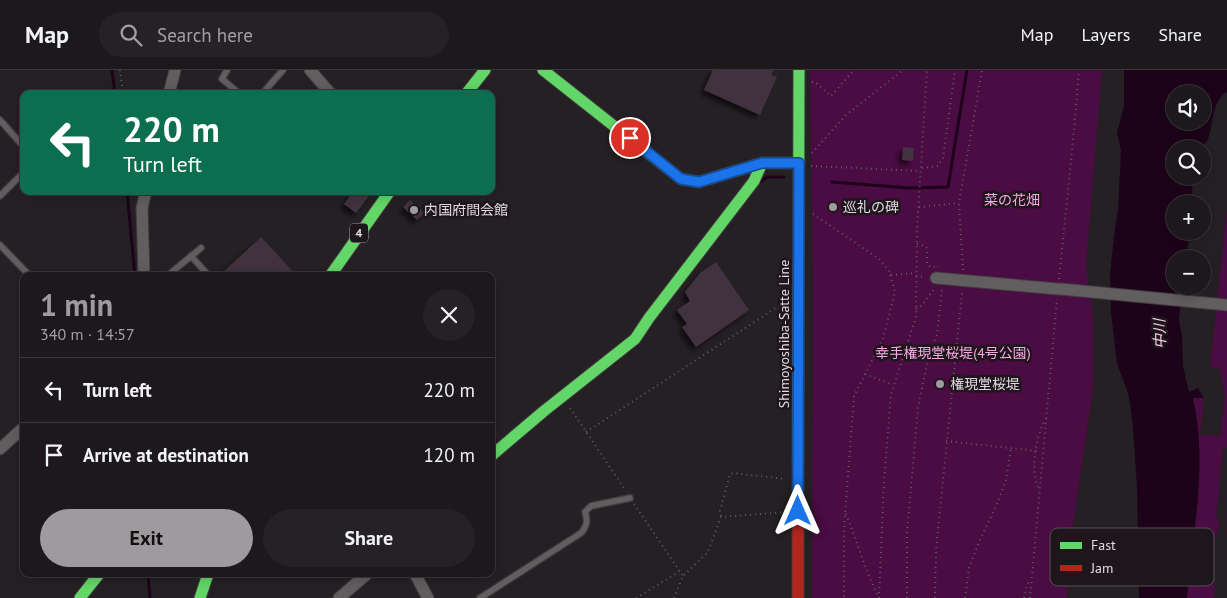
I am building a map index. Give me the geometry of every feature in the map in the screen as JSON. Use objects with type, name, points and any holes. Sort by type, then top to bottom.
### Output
[{"type":"main road","points":[[469,90],[485,70]]},
{"type":"main road","points":[[543,70],[681,179],[699,182],[762,163],[806,162]]},
{"type":"main road","name":"Shimoyoshiba-Satte Line","points":[[798,598],[799,299],[806,162],[799,70]]},
{"type":"main road","points":[[495,453],[635,339],[649,318],[754,182],[762,163]]},
{"type":"main road","name":"4","points":[[333,272],[387,195]]},
{"type":"main road","points":[[80,598],[97,577]]},
{"type":"main road","points":[[200,598],[207,577]]},
{"type":"street","points":[[169,90],[175,70]]},
{"type":"street","points":[[310,70],[328,90]]},
{"type":"street","points":[[144,272],[142,208],[145,195]]},
{"type":"street","points":[[939,278],[1221,304]]},
{"type":"street","points":[[0,449],[20,431]]},
{"type":"street","points":[[339,598],[364,577]]},
{"type":"street","points":[[417,577],[428,598]]},
{"type":"lane","points":[[227,70],[222,79],[235,90]]},
{"type":"lane","points":[[266,90],[283,70]]},
{"type":"lane","points":[[0,120],[20,142]]},
{"type":"lane","points":[[0,196],[20,176]]},
{"type":"lane","points":[[0,245],[26,272]]},
{"type":"lane","points":[[172,272],[201,248]]},
{"type":"lane","points":[[191,256],[205,272]]},
{"type":"lane","points":[[480,598],[582,533],[586,527],[587,519],[585,512],[591,506],[630,498]]},
{"type":"path","points":[[120,70],[123,90]]},
{"type":"path","points":[[808,83],[815,82],[831,96],[854,70]]},
{"type":"path","points":[[806,162],[846,115],[903,70]]},
{"type":"path","points":[[879,597],[884,482],[891,394],[916,317],[919,199],[927,70]]},
{"type":"path","points":[[921,168],[938,166],[943,158],[955,70]]},
{"type":"path","points":[[935,598],[936,550],[964,280],[959,203],[982,70]]},
{"type":"path","points":[[1030,598],[1074,141],[1079,70]]},
{"type":"path","points":[[806,162],[921,171]]},
{"type":"path","points":[[919,207],[959,203]]},
{"type":"path","points":[[809,211],[879,259],[891,275],[895,292],[883,338],[854,396],[845,512],[844,598]]},
{"type":"path","points":[[916,309],[931,294],[939,278],[941,268],[937,266],[930,267],[927,264],[925,246],[917,244]]},
{"type":"path","points":[[891,275],[916,273]]},
{"type":"path","points":[[907,598],[907,533],[918,407],[928,360],[937,334],[941,302],[939,278]]},
{"type":"path","points":[[586,432],[782,302],[799,299]]},
{"type":"path","points":[[864,374],[894,386]]},
{"type":"path","points":[[563,397],[683,576]]},
{"type":"path","points":[[1040,489],[1036,481],[1036,451],[1043,423],[1047,416]]},
{"type":"path","points":[[946,441],[1036,451]]},
{"type":"path","points":[[965,598],[969,568],[1006,480],[1011,448]]},
{"type":"path","points":[[674,598],[683,576],[708,552],[721,517],[720,511],[730,474],[799,481]]},
{"type":"path","points":[[721,517],[798,511]]},
{"type":"path","points":[[845,512],[871,582],[879,597]]},
{"type":"path","points":[[636,598],[679,572]]},
{"type":"path","points":[[1024,598],[1027,584],[1032,577]]},
{"type":"green space","name":"幸手権現堂桜堤(4号公園)","points":[[810,70],[1102,70],[1086,267],[1093,317],[1093,389],[1073,528],[1050,528],[1050,586],[1068,586],[1067,598],[812,598],[813,291]]},
{"type":"green space","points":[[1227,207],[1227,448],[1223,448],[1216,519],[1220,520],[1214,545],[1214,528],[1194,528],[1198,498],[1199,448],[1193,398],[1204,398],[1200,435],[1220,436],[1225,395],[1219,367],[1210,367]]},
{"type":"green space","points":[[1188,586],[1214,586],[1214,598],[1187,598]]},
{"type":"water","name":"中川","points":[[1124,70],[1227,70],[1227,92],[1218,101],[1211,128],[1211,85],[1166,85],[1166,130],[1211,130],[1207,140],[1166,140],[1166,185],[1192,185],[1192,195],[1166,195],[1166,240],[1189,240],[1187,250],[1166,250],[1166,295],[1181,295],[1179,320],[1182,335],[1183,366],[1189,392],[1198,388],[1204,398],[1193,398],[1199,448],[1198,498],[1194,528],[1138,528],[1133,428],[1129,396],[1117,363],[1111,312],[1110,274],[1118,210],[1121,151],[1117,133],[1124,106]]},
{"type":"water","points":[[1139,586],[1188,586],[1187,598],[1139,598]]},
{"type":"building","points":[[713,70],[773,70],[771,75],[777,77],[760,115],[704,90]]},
{"type":"building","points":[[903,147],[914,148],[913,161],[902,160]]},
{"type":"building","points":[[351,195],[370,195],[356,213],[344,204]]},
{"type":"building","name":"内国府間会館","points":[[410,200],[424,213],[417,220],[403,207]]},
{"type":"building","points":[[261,237],[293,272],[223,272]]},
{"type":"building","points":[[716,262],[749,310],[696,347],[682,327],[687,324],[677,310],[690,301],[685,292],[700,273]]},
{"type":"waterway","points":[[112,70],[114,90]]},
{"type":"waterway","points":[[832,182],[909,188],[948,187],[967,70]]},
{"type":"waterway","points":[[761,182],[767,177],[784,177]]},
{"type":"waterway","points":[[127,195],[135,272]]},
{"type":"waterway","points":[[148,577],[150,598]]},
{"type":"traffic: fast","points":[[469,90],[485,70]]},
{"type":"traffic: fast","points":[[543,70],[681,179],[699,182],[762,163],[799,163]]},
{"type":"traffic: fast","points":[[798,462],[799,70]]},
{"type":"traffic: fast","points":[[495,453],[635,339],[754,181],[762,163]]},
{"type":"traffic: fast","points":[[333,272],[387,195]]},
{"type":"traffic: fast","points":[[80,598],[97,577]]},
{"type":"traffic: fast","points":[[200,598],[207,577]]},
{"type":"traffic: jam","points":[[798,462],[798,598]]},
{"type":"place","name":"巡礼の碑","points":[[833,207]]},
{"type":"place","name":"内国府間会館","points":[[414,210]]},
{"type":"place","name":"権現堂桜堤","points":[[940,384]]},
{"type":"route","points":[[630,138],[681,179],[691,181],[699,182],[716,178],[762,163],[799,163],[798,511]]},
{"type":"park label","name":"菜の花畑","points":[[1012,200]]}]
